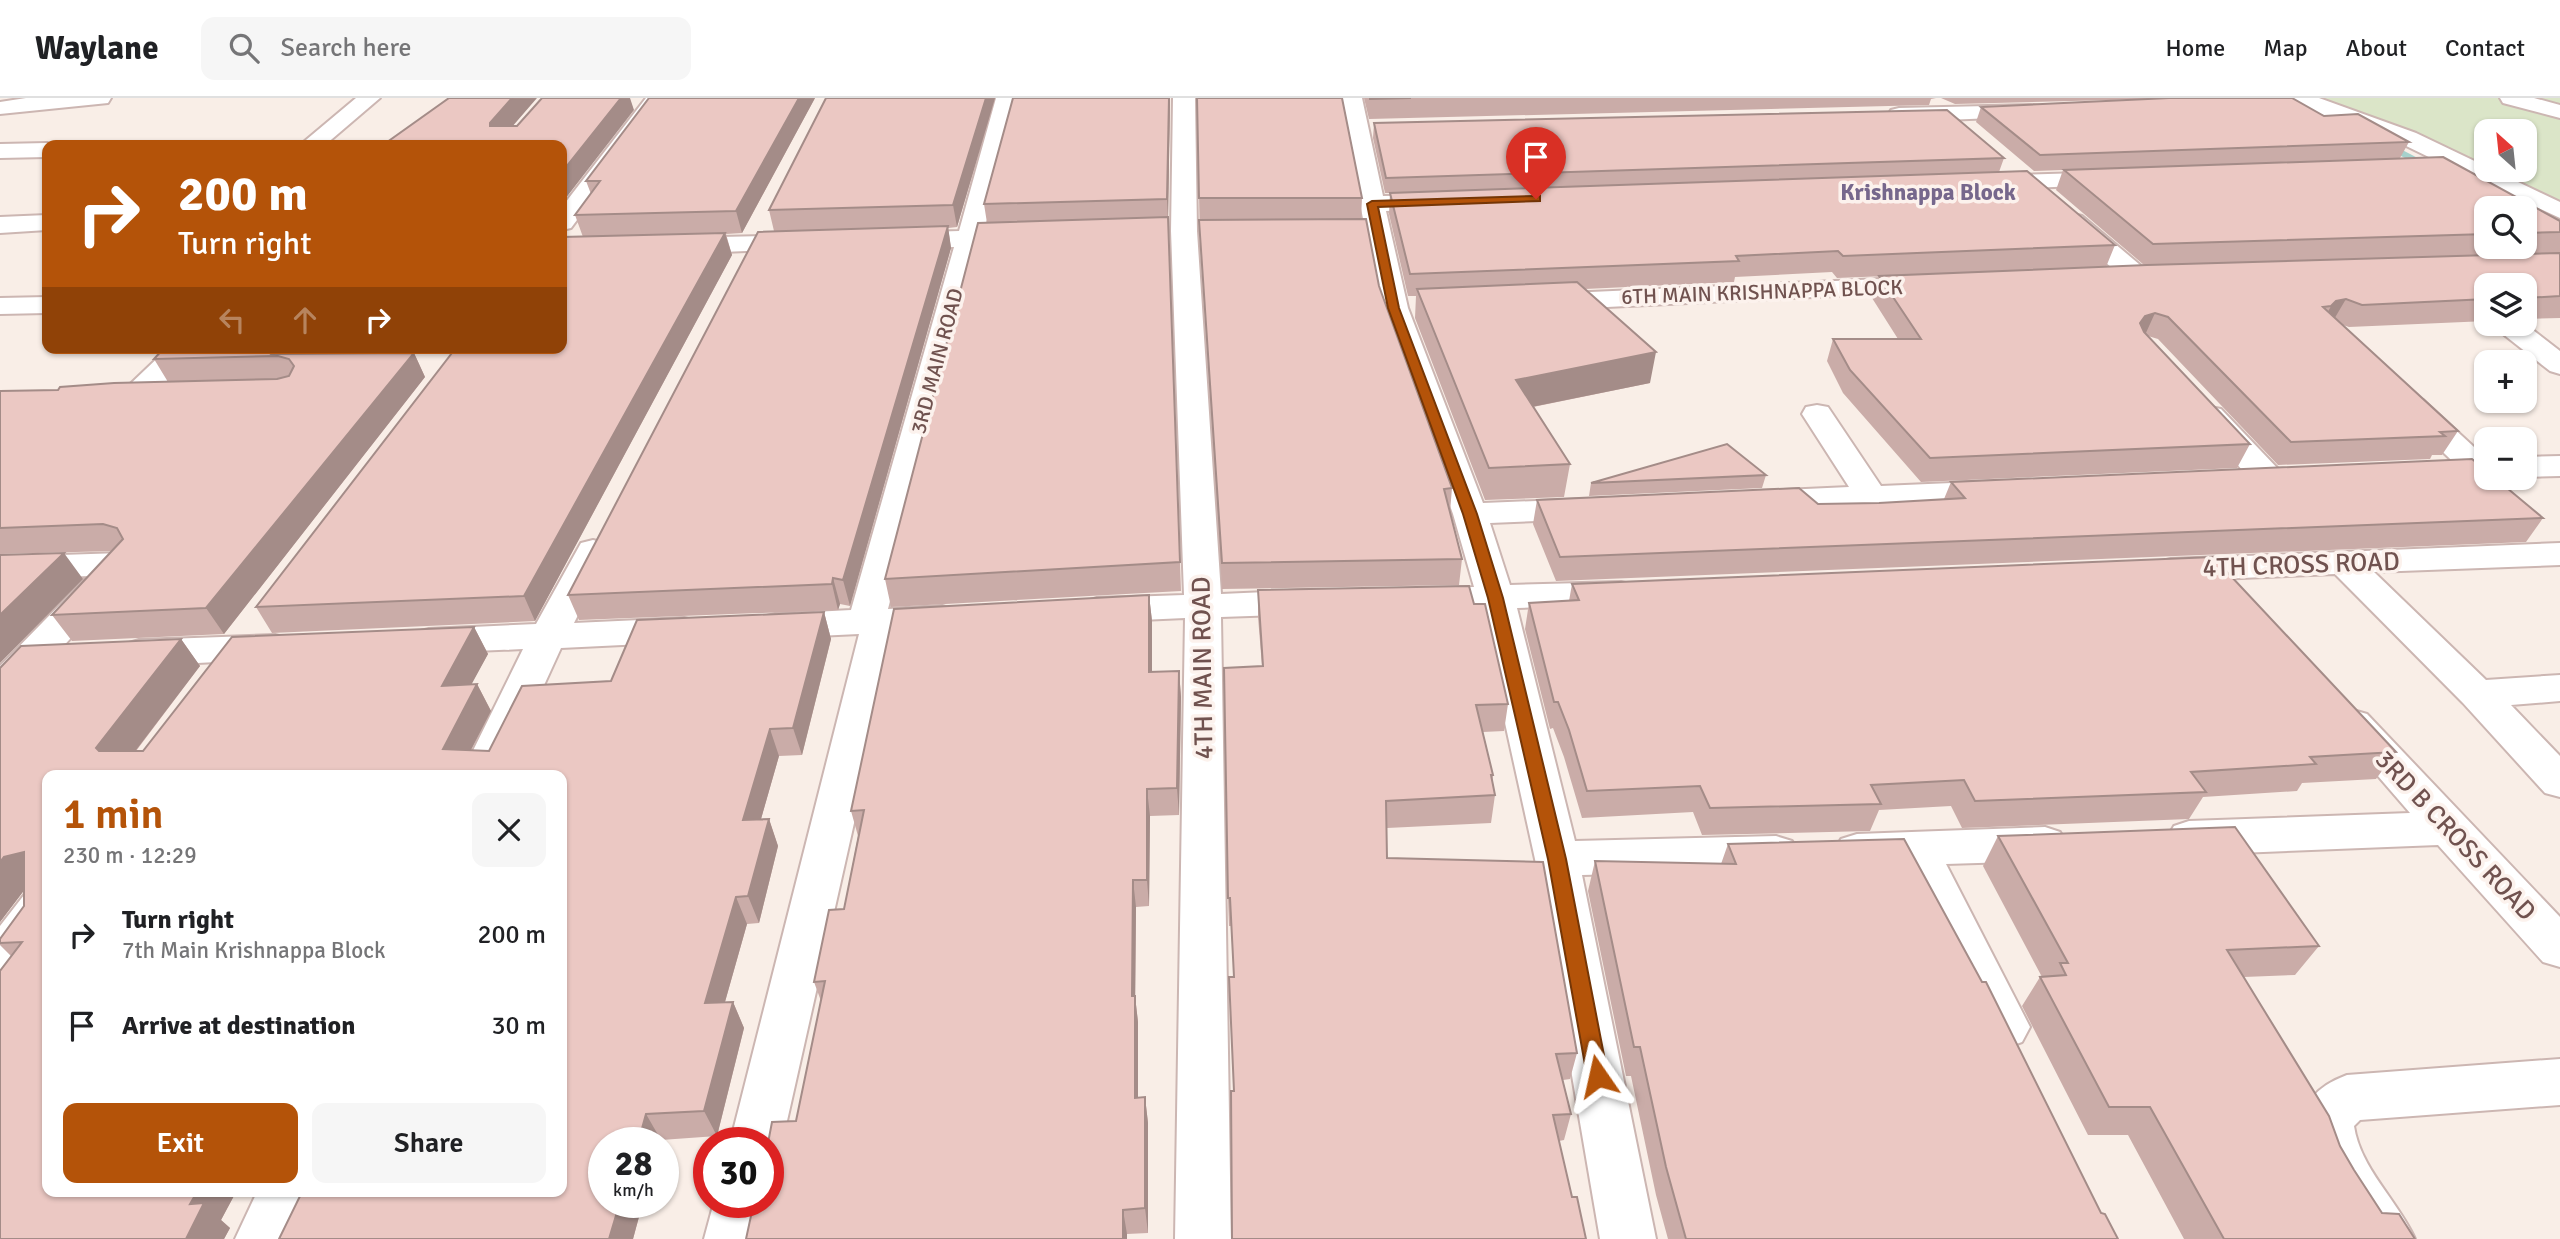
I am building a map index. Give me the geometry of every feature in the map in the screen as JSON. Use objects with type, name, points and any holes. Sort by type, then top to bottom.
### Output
[{"type":"street","points":[[1,109],[23,98]]},
{"type":"street","points":[[1,109],[62,99],[100,98]]},
{"type":"street","points":[[317,140],[369,98]]},
{"type":"street","name":"3RD MAIN ROAD","points":[[760,1127],[874,622],[1007,98]]},
{"type":"street","name":"4TH MAIN ROAD","points":[[1184,98],[1185,232],[1203,604],[1203,1239]]},
{"type":"street","points":[[1351,98],[1378,230],[1407,308],[1496,598],[1557,859],[1628,1239]]},
{"type":"street","points":[[1931,98],[1979,139]]},
{"type":"street","points":[[2299,98],[2408,138],[2456,167],[2560,211]]},
{"type":"street","points":[[2511,98],[2560,112]]},
{"type":"street","points":[[629,100],[656,99]]},
{"type":"street","points":[[567,210],[656,99]]},
{"type":"street","points":[[1881,116],[2059,110]]},
{"type":"street","points":[[1357,129],[1385,128]]},
{"type":"street","points":[[0,151],[42,150]]},
{"type":"street","points":[[1998,157],[2137,276]]},
{"type":"street","points":[[2403,169],[2456,167]]},
{"type":"street","points":[[1958,184],[2139,178]]},
{"type":"street","points":[[1372,204],[1456,201]]},
{"type":"street","points":[[0,225],[42,223]]},
{"type":"street","points":[[1350,230],[1378,230]]},
{"type":"street","points":[[876,241],[1051,236]]},
{"type":"street","points":[[658,247],[835,242]]},
{"type":"street","points":[[2096,278],[2165,275]]},
{"type":"street","name":"6TH MAIN KRISHNAPPA BLOCK","points":[[1517,303],[1958,284]]},
{"type":"street","points":[[0,306],[42,305]]},
{"type":"street","points":[[2523,336],[2560,365]]},
{"type":"street","points":[[174,395],[121,397],[177,354]]},
{"type":"street","points":[[2392,387],[2474,461]]},
{"type":"street","points":[[2193,398],[2281,478],[2227,480]]},
{"type":"street","points":[[1817,414],[1871,496]]},
{"type":"street","points":[[2537,467],[2560,466]]},
{"type":"street","points":[[2440,471],[2474,469]]},
{"type":"street","points":[[1733,502],[2035,489]]},
{"type":"street","points":[[1470,514],[1622,508]]},
{"type":"street","points":[[484,770],[548,636],[606,526]]},
{"type":"street","name":"4TH CROSS ROAD","points":[[2139,571],[2560,554]]},
{"type":"street","points":[[2344,563],[2477,694],[2560,782]]},
{"type":"street","points":[[0,568],[121,564],[0,690]]},
{"type":"street","points":[[2209,568],[2247,609]]},
{"type":"street","points":[[1384,600],[1650,592]]},
{"type":"street","points":[[1069,611],[1203,604],[1343,601]]},
{"type":"street","points":[[212,681],[260,617]]},
{"type":"street","points":[[399,642],[975,617]]},
{"type":"street","points":[[28,658],[304,646]]},
{"type":"street","points":[[2477,694],[2560,688]]},
{"type":"street","name":"3RD B CROSS ROAD","points":[[2331,700],[2560,948]]},
{"type":"street","points":[[2148,840],[2449,828]]},
{"type":"street","points":[[1557,859],[2080,843]]},
{"type":"street","points":[[1916,849],[2025,1068]]},
{"type":"street","points":[[0,961],[42,906]]},
{"type":"street","points":[[2387,1239],[2331,1152],[2327,1119],[2347,1098],[2560,1082]]},
{"type":"street","points":[[262,1239],[283,1197]]},
{"type":"street","points":[[732,1239],[737,1218]]},
{"type":"green space","points":[[2298,98],[2560,98],[2560,221],[2537,210],[2537,196],[2509,196],[2480,182],[2538,182],[2538,119],[2474,119],[2474,179],[2348,117]]},
{"type":"building","points":[[449,98],[512,98],[490,126],[517,126],[542,98],[621,98],[567,166],[567,140],[390,140]]},
{"type":"building","points":[[649,98],[799,98],[736,211],[575,215],[600,181],[586,181]]},
{"type":"building","points":[[826,98],[986,98],[953,205],[769,210]]},
{"type":"building","points":[[1013,98],[1169,98],[1167,199],[984,204]]},
{"type":"building","points":[[1197,98],[1342,98],[1362,198],[1199,198]]},
{"type":"building","points":[[2169,98],[2292,98],[2324,116],[2358,114],[2409,142],[2040,155],[1981,107]]},
{"type":"building","points":[[1947,110],[2004,158],[1386,178],[1374,123]]},
{"type":"building","points":[[2443,157],[2474,174],[2474,182],[2489,182],[2514,196],[2474,196],[2474,234],[2153,244],[2064,170]]},
{"type":"building","points":[[2027,171],[2115,245],[1843,256],[1838,251],[1736,256],[1739,261],[1410,274],[1390,193]]},
{"type":"building","points":[[2537,208],[2560,221],[2560,232],[2537,233]]},
{"type":"building","points":[[1168,217],[1180,562],[885,579],[978,223]]},
{"type":"building","points":[[1366,219],[1379,286],[1452,488],[1444,489],[1462,559],[1222,563],[1199,220]]},
{"type":"building","points":[[948,226],[843,580],[833,578],[832,584],[568,595],[758,232]]},
{"type":"building","points":[[725,233],[524,596],[256,607],[451,354],[567,354],[567,237]]},
{"type":"building","points":[[2560,253],[2560,296],[2537,297],[2537,273],[2474,273],[2474,300],[2362,305],[2346,299],[2323,307],[2458,431],[2440,432],[2445,436],[2291,442],[2168,317],[2155,313],[2145,316],[2140,323],[2144,332],[2250,444],[1930,458],[1850,370],[1833,339],[1921,339],[1879,276],[2474,255],[2474,259],[2537,259],[2537,254]]},
{"type":"building","points":[[1577,282],[1656,352],[1516,380],[1570,464],[1489,468],[1417,289]]},
{"type":"building","points":[[159,354],[413,354],[206,608],[52,615],[123,539],[117,528],[103,524],[0,528],[0,391],[58,390],[60,387],[114,383],[277,379],[289,376],[294,366],[289,359],[278,356],[154,359]]},
{"type":"building","points":[[1727,444],[1766,475],[1591,483]]},
{"type":"building","points":[[2472,459],[2474,490],[2509,490],[2543,518],[1560,557],[1537,500],[1799,488],[1818,504],[1965,498],[1951,482]]},
{"type":"building","points":[[64,553],[0,615],[0,555]]},
{"type":"building","points":[[2213,557],[2396,752],[2310,757],[2316,764],[2191,772],[2206,792],[1975,801],[1964,780],[1871,785],[1881,804],[1710,808],[1700,786],[1587,791],[1569,730],[1558,702],[1554,702],[1529,603],[1579,600],[1572,584]]},
{"type":"building","points":[[1469,586],[1474,604],[1485,604],[1508,704],[1476,705],[1493,775],[1495,795],[1386,801],[1387,858],[1543,862],[1577,1053],[1556,1054],[1571,1114],[1553,1115],[1572,1197],[1577,1197],[1586,1239],[1232,1239],[1231,1091],[1234,1091],[1229,977],[1234,977],[1228,898],[1224,668],[1263,666],[1258,590]]},
{"type":"building","points":[[1149,595],[1149,672],[1179,671],[1177,788],[1147,789],[1147,880],[1133,880],[1135,1098],[1145,1097],[1145,1208],[1123,1210],[1123,1239],[746,1239],[751,1218],[784,1218],[784,1127],[771,1127],[772,1122],[796,1121],[825,981],[814,982],[829,910],[844,909],[864,810],[851,811],[894,609]]},
{"type":"building","points":[[824,612],[793,728],[770,729],[743,820],[769,819],[748,896],[736,897],[705,1003],[733,1002],[704,1111],[646,1114],[642,1127],[588,1127],[588,1218],[615,1218],[609,1239],[279,1239],[300,1197],[567,1197],[567,770],[42,770],[42,1197],[194,1197],[190,1204],[204,1203],[186,1239],[0,1239],[0,971],[22,942],[0,943],[0,939],[24,906],[24,852],[4,857],[0,862],[0,668],[21,646],[181,639],[96,748],[99,751],[143,751],[232,637],[474,627],[442,686],[477,684],[443,749],[489,751],[522,686],[611,681],[637,620]]},
{"type":"building","points":[[2235,827],[2319,946],[2227,950],[2329,1116],[2340,1146],[2354,1170],[2382,1213],[2399,1214],[2415,1239],[2224,1239],[2150,1107],[2109,1107],[2040,977],[2066,975],[2060,963],[2068,963],[1998,836]]},
{"type":"building","points":[[1904,839],[1982,982],[1986,982],[2101,1213],[2105,1214],[2118,1239],[1686,1239],[1666,1167],[1640,1047],[1634,1047],[1595,861],[1736,864],[1728,844]]},
{"type":"waterway","points":[[2384,144],[2430,167]]},
{"type":"district","name":"Krishnappa Block","points":[[1928,192]]},
{"type":"route","points":[[1536,199],[1372,204],[1394,308],[1470,514],[1496,598],[1557,859],[1598,1076]]}]
